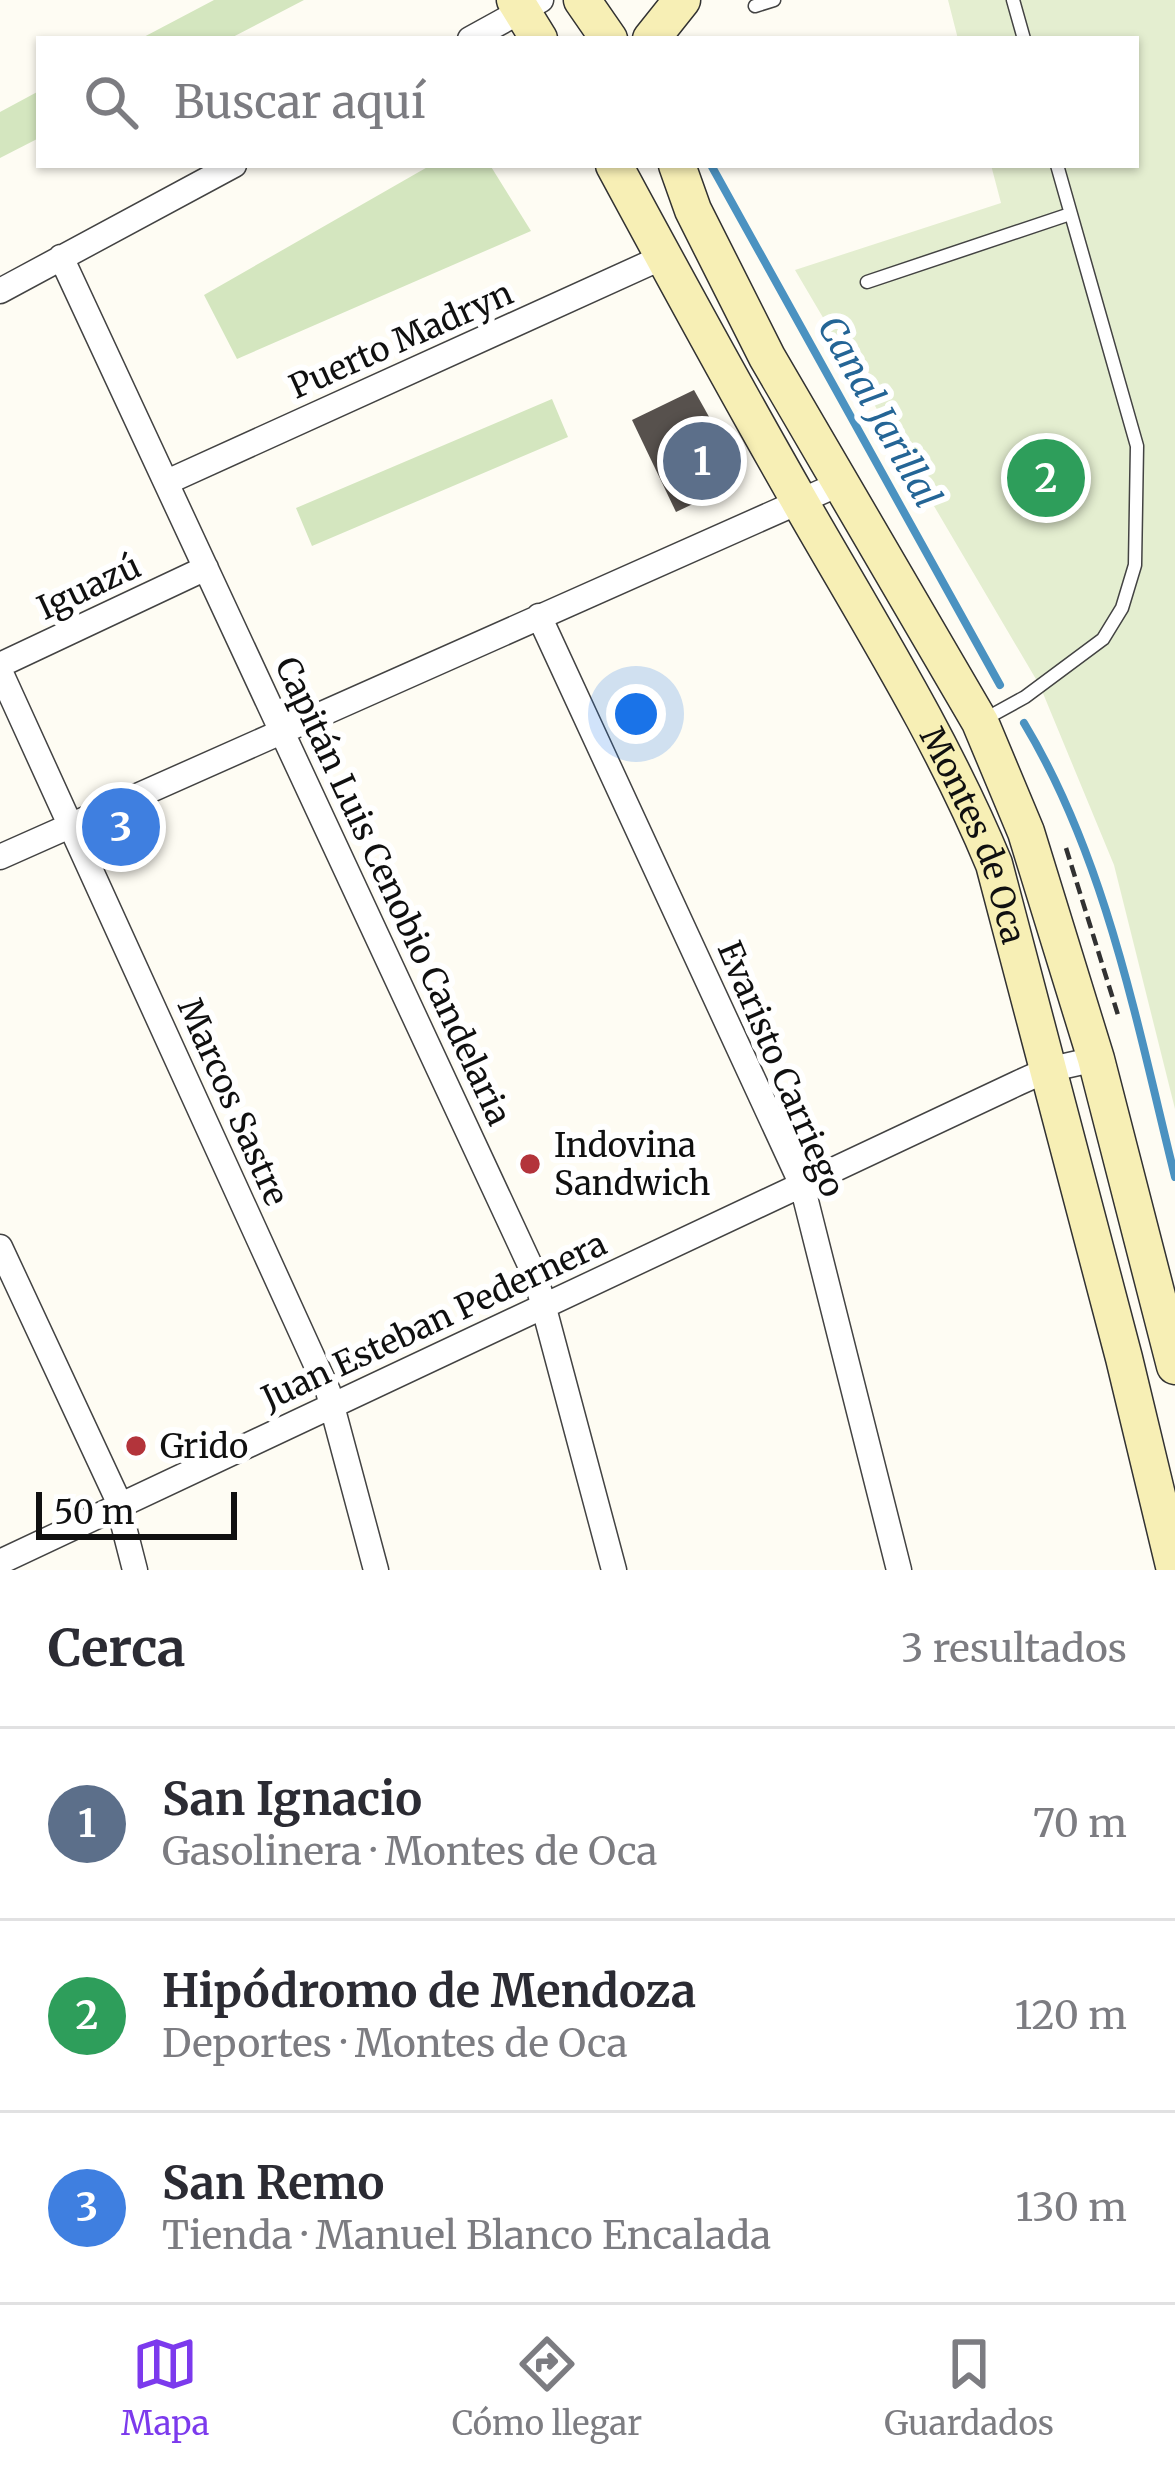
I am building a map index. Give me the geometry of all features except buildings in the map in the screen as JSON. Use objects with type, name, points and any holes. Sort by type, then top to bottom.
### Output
[{"type":"main road","points":[[582,0],[607,36]]},
{"type":"main road","points":[[653,36],[682,0]]},
{"type":"main road","points":[[687,36],[693,0]]},
{"type":"main road","name":"Montes de Oca","points":[[616,168],[799,501],[924,712],[994,864],[1175,1570]]},
{"type":"main road","name":"Montes de Oca","points":[[678,168],[727,278],[839,484],[980,722],[1026,832],[1096,1059],[1175,1366]]},
{"type":"street","points":[[477,36],[530,13]]},
{"type":"street","points":[[0,291],[228,168]]},
{"type":"street","name":"Capitán Luis Cenobio Candelaria","points":[[62,257],[546,1305],[614,1570]]},
{"type":"street","name":"Puerto Madryn","points":[[166,482],[663,257]]},
{"type":"street","points":[[0,857],[839,484]]},
{"type":"street","name":"Iguazú","points":[[0,668],[206,568]]},
{"type":"street","name":"Evaristo Carriego","points":[[539,616],[802,1185],[898,1570]]},
{"type":"street","name":"Marcos Sastre","points":[[0,668],[333,1406],[376,1570]]},
{"type":"street","name":"Juan Esteban Pedernera","points":[[0,1562],[1047,1070],[1096,1059]]},
{"type":"street","points":[[0,1247],[119,1506],[135,1570]]},
{"type":"lane","points":[[755,6],[774,0]]},
{"type":"lane","points":[[1013,0],[1023,36]]},
{"type":"lane","points":[[980,722],[1025,697],[1103,639],[1122,608],[1135,566],[1137,446],[1058,168]]},
{"type":"lane","points":[[867,282],[1070,214]]},
{"type":"green space","points":[[214,0],[304,0],[235,36],[146,36]]},
{"type":"green space","points":[[948,0],[1175,0],[1175,1109],[1114,865],[1040,686],[795,270],[1001,203],[992,168],[1139,168],[1139,36],[957,36]]},
{"type":"green space","points":[[36,93],[36,140],[0,158],[0,112]]},
{"type":"green space","points":[[426,168],[492,168],[531,231],[237,359],[204,295]]},
{"type":"green space","points":[[552,399],[568,437],[312,546],[296,508]]},
{"type":"waterway","name":"Canal Jarillal","points":[[713,168],[1000,685]]},
{"type":"waterway","name":"Canal Jarillal","points":[[1024,723],[1077,830],[1098,886],[1175,1177]]},
{"type":"place","name":"San Ignacio","points":[[702,461]]},
{"type":"place","name":"Hipódromo de Mendoza","points":[[1046,478]]},
{"type":"place","name":"San Remo","points":[[121,827]]},
{"type":"place","name":"Indovina Sandwich","points":[[530,1164]]},
{"type":"place","name":"Grido","points":[[136,1446]]}]
